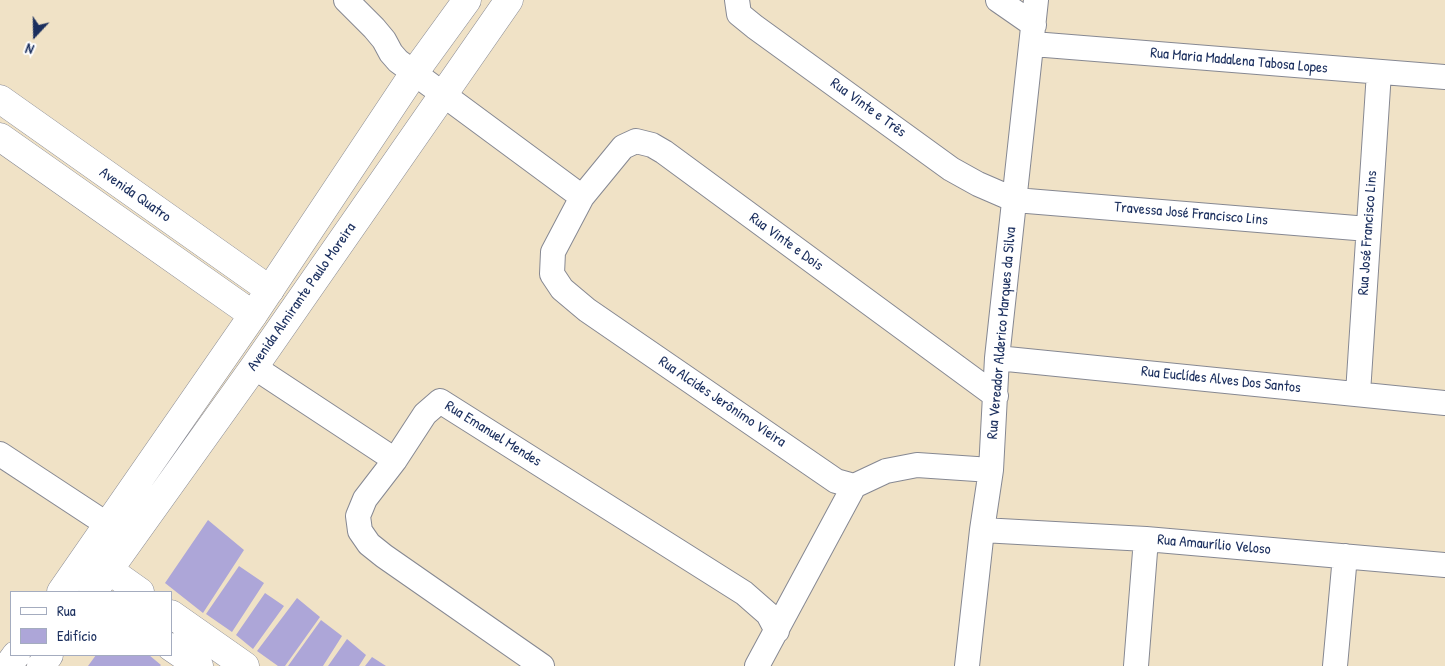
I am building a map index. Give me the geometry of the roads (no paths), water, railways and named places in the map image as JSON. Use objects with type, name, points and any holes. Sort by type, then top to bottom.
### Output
[{"type":"main road","name":"Avenida Almirante Paulo Moreira","points":[[62,591],[254,315],[414,73],[467,0]]},
{"type":"main road","name":"Avenida Almirante Paulo Moreira","points":[[94,591],[254,366],[509,0]]},
{"type":"main road","name":"Avenida Quatro","points":[[0,99],[270,290]]},
{"type":"main road","name":"Avenida Quatro","points":[[0,137],[254,315]]},
{"type":"main road","points":[[109,570],[139,591]]},
{"type":"main road","points":[[172,615],[245,666]]},
{"type":"main road","points":[[172,648],[199,666]]},
{"type":"street","points":[[346,0],[374,28],[384,40],[391,53],[414,73],[582,197]]},
{"type":"street","name":"Rua Vinte e Três","points":[[737,0],[740,14],[755,27],[951,169],[978,184],[1015,200]]},
{"type":"street","points":[[998,0],[1033,35]]},
{"type":"street","name":"Rua Vereador Alderico Marques da Silva","points":[[967,666],[982,530],[991,470],[998,358],[1036,0]]},
{"type":"street","name":"Rua Maria Madalena Tabosa Lopes","points":[[1033,35],[1379,72],[1445,77]]},
{"type":"street","name":"Rua José Francisco Lins","points":[[1358,393],[1379,72]]},
{"type":"street","name":"Rua Vinte e Dois","points":[[582,197],[623,146],[636,141],[652,145],[996,396]]},
{"type":"street","name":"Rua Alcides Jerônimo Vieira","points":[[582,197],[553,252],[552,274],[562,289],[587,310],[836,481],[854,486]]},
{"type":"street","name":"Travessa José Francisco Lins","points":[[1015,200],[1368,229]]},
{"type":"street","name":"Rua Euclídes Alves Dos Santos","points":[[998,358],[1445,402]]},
{"type":"street","points":[[254,366],[395,460]]},
{"type":"street","name":"Rua Emanuel Mendes","points":[[542,666],[369,544],[360,531],[358,516],[365,499],[395,460],[425,414],[440,401],[744,593],[768,614],[777,631]]},
{"type":"street","points":[[0,454],[108,526]]},
{"type":"street","points":[[757,666],[854,486],[886,471],[917,465],[991,470]]},
{"type":"street","name":"Rua Amaurílio Veloso","points":[[982,530],[1146,539],[1445,565]]},
{"type":"street","points":[[1136,666],[1146,539]]},
{"type":"street","points":[[1335,666],[1345,556]]}]
